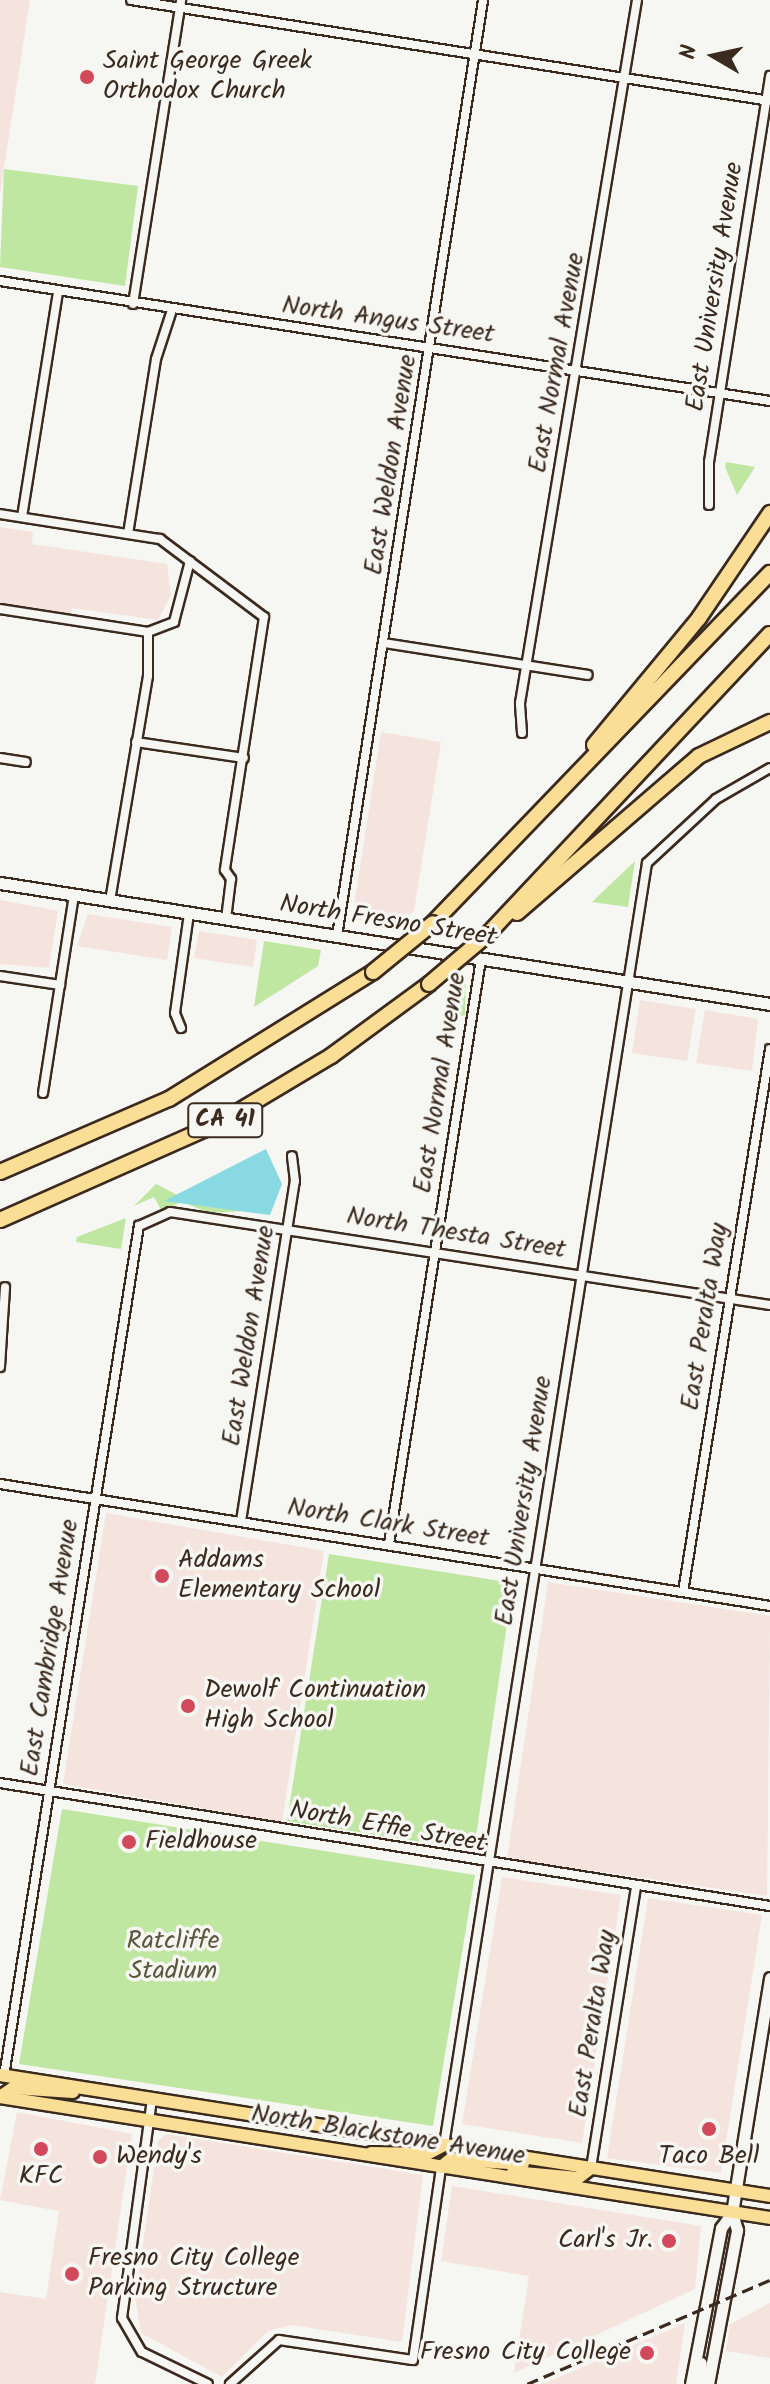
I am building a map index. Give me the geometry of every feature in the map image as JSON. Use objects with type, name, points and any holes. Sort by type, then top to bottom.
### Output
[{"type":"highway","points":[[501,857],[699,618],[770,513]]},
{"type":"highway","name":"CA 41","points":[[0,1172],[169,1099],[373,972],[433,923],[501,857],[770,573]]},
{"type":"highway","name":"CA 41","points":[[0,1220],[124,1171],[219,1123],[331,1056],[429,984],[487,935],[770,634]]},
{"type":"highway","points":[[487,935],[699,756],[770,722]]},
{"type":"main road","name":"North Fresno Street","points":[[0,883],[770,1004]]},
{"type":"main road","points":[[708,2384],[737,2230],[732,2213],[770,1978]]},
{"type":"main road","name":"North Blackstone Avenue","points":[[1,2077],[770,2196]]},
{"type":"main road","points":[[0,2097],[13,2088],[109,2092]]},
{"type":"main road","name":"North Blackstone Avenue","points":[[0,2097],[770,2218]]},
{"type":"main road","points":[[363,2155],[390,2148],[427,2154],[444,2145]]},
{"type":"main road","points":[[441,2167],[451,2159],[558,2163]]},
{"type":"main road","points":[[470,2171],[578,2178],[591,2168]]},
{"type":"main road","points":[[691,2384],[721,2228],[732,2213]]},
{"type":"main road","points":[[698,2339],[699,2384]]},
{"type":"street","points":[[131,0],[180,4],[768,101]]},
{"type":"street","name":"East Weldon Avenue","points":[[337,936],[483,0]]},
{"type":"street","name":"East Normal Avenue","points":[[522,733],[527,666],[637,0]]},
{"type":"street","points":[[133,304],[180,4]]},
{"type":"street","name":"East University Avenue","points":[[709,505],[720,393],[770,76]]},
{"type":"street","name":"North Angus Street","points":[[0,281],[770,401]]},
{"type":"street","points":[[22,517],[58,291]]},
{"type":"street","points":[[128,534],[156,359],[172,310]]},
{"type":"street","points":[[0,514],[160,539],[264,617],[225,870],[231,879],[226,919]]},
{"type":"street","points":[[0,609],[148,632],[174,622],[190,561]]},
{"type":"street","points":[[110,900],[136,742],[148,632]]},
{"type":"street","points":[[384,643],[588,675]]},
{"type":"street","points":[[136,742],[244,758]]},
{"type":"street","points":[[0,758],[26,762]]},
{"type":"street","name":"East University Avenue","points":[[444,2145],[647,863],[716,799],[770,768]]},
{"type":"street","points":[[43,1093],[74,896]]},
{"type":"street","points":[[181,1028],[175,1013],[189,913]]},
{"type":"street","name":"East Normal Avenue","points":[[389,1544],[481,959]]},
{"type":"street","points":[[0,976],[60,985]]},
{"type":"street","name":"East Peralta Way","points":[[683,1592],[770,1049]]},
{"type":"street","name":"East Weldon Avenue","points":[[241,1521],[288,1228],[292,1156]]},
{"type":"street","name":"North Thesta Street","points":[[139,1226],[170,1212],[770,1305]]},
{"type":"street","name":"East Cambridge Avenue","points":[[1,2077],[50,1791],[139,1226]]},
{"type":"street","points":[[0,1367],[5,1287]]},
{"type":"street","name":"North Clark Street","points":[[0,1484],[770,1606]]},
{"type":"street","name":"North Effie Street","points":[[0,1783],[489,1865],[770,1906]]},
{"type":"street","name":"East Peralta Way","points":[[591,2168],[636,1887]]},
{"type":"street","points":[[152,2099],[121,2297],[129,2337],[151,2358],[208,2384]]},
{"type":"street","points":[[230,2384],[279,2340],[413,2360],[441,2167]]},
{"type":"shaded area","points":[[0,0],[30,0],[0,194]]},
{"type":"shaded area","points":[[0,527],[33,532],[32,544],[167,564],[171,595],[158,620],[72,608],[69,625],[0,614]]},
{"type":"shaded area","points":[[381,732],[441,742],[414,911],[397,926],[352,919]]},
{"type":"shaded area","points":[[0,900],[58,911],[49,968],[0,964]]},
{"type":"shaded area","points":[[88,914],[172,927],[167,960],[77,946]]},
{"type":"shaded area","points":[[199,931],[257,940],[253,967],[194,958]]},
{"type":"shaded area","points":[[640,1000],[696,1009],[687,1061],[632,1053]]},
{"type":"shaded area","points":[[705,1010],[758,1019],[752,1071],[696,1063]]},
{"type":"shaded area","name":"Dewolf Continuation High School","points":[[106,1513],[324,1551],[282,1822],[63,1784]]},
{"type":"shaded area","points":[[548,1582],[770,1616],[767,1896],[507,1858]]},
{"type":"shaded area","points":[[502,1877],[621,1895],[582,2143],[462,2124]]},
{"type":"shaded area","points":[[648,1898],[762,1915],[721,2173],[607,2158]]},
{"type":"shaded area","points":[[17,2112],[132,2134],[95,2384],[0,2384],[0,2292],[46,2299],[59,2211],[0,2200]]},
{"type":"shaded area","points":[[166,2134],[423,2175],[402,2342],[291,2325],[268,2331],[222,2377],[141,2333],[135,2298],[158,2141]]},
{"type":"shaded area","points":[[452,2186],[701,2226],[695,2289],[514,2373],[529,2276],[441,2261]]},
{"type":"shaded area","points":[[770,2303],[770,2358],[726,2351],[730,2324]]},
{"type":"shaded area","name":"Fresno City College","points":[[685,2323],[676,2384],[543,2384]]},
{"type":"green space","points":[[4,169],[138,186],[125,286],[0,267]]},
{"type":"green space","points":[[726,462],[755,467],[737,495],[725,467]]},
{"type":"green space","points":[[635,861],[628,907],[592,902],[617,878]]},
{"type":"green space","points":[[264,941],[321,950],[318,966],[254,1007]]},
{"type":"green space","points":[[466,975],[465,1015],[458,1017],[453,1005],[464,995],[455,980]]},
{"type":"green space","points":[[156,1184],[181,1197],[243,1211],[210,1213],[182,1202],[161,1210],[154,1197],[134,1206]]},
{"type":"green space","points":[[126,1218],[121,1249],[76,1242],[77,1237]]},
{"type":"green space","points":[[329,1554],[513,1583],[474,1850],[287,1821]]},
{"type":"green space","name":"Ratcliffe Stadium","points":[[62,1809],[475,1875],[433,2126],[19,2064]]},
{"type":"water","points":[[266,1149],[282,1184],[270,1215],[164,1201]]},
{"type":"railway","points":[[527,2384],[770,2280]]},
{"type":"place","name":"Saint George Greek Orthodox Church","points":[[87,77]]},
{"type":"place","name":"Addams Elementary School","points":[[162,1576]]},
{"type":"place","name":"Dewolf Continuation High School","points":[[188,1706]]},
{"type":"place","name":"Fieldhouse","points":[[129,1842]]},
{"type":"place","name":"Taco Bell","points":[[709,2129]]},
{"type":"place","name":"KFC","points":[[41,2149]]},
{"type":"place","name":"Wendy's","points":[[100,2157]]},
{"type":"place","name":"Carl's Jr.","points":[[669,2241]]},
{"type":"place","name":"Fresno City College Parking Structure","points":[[72,2274]]},
{"type":"place","name":"Fresno City College","points":[[647,2353]]}]
